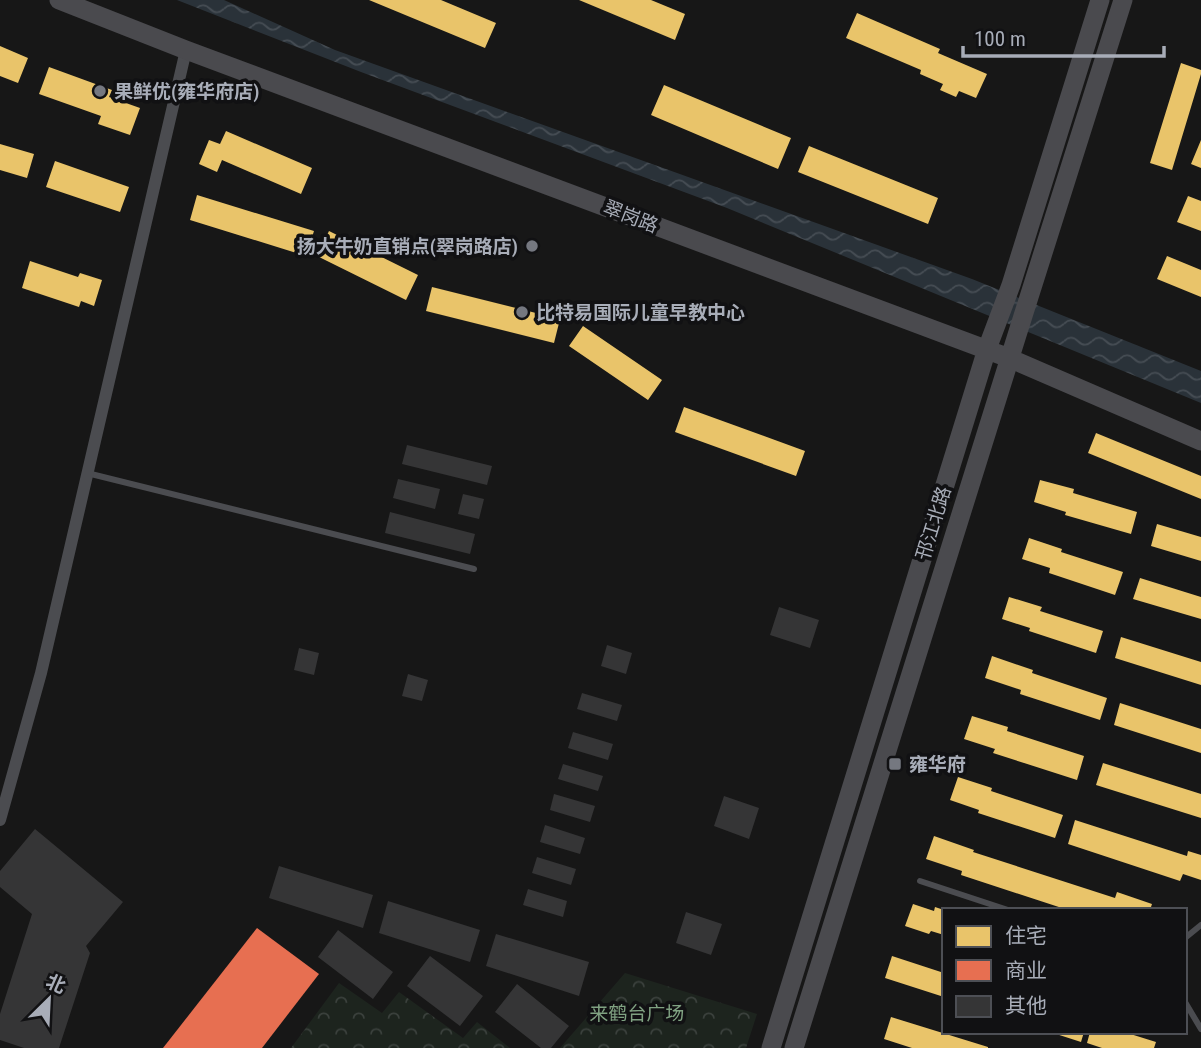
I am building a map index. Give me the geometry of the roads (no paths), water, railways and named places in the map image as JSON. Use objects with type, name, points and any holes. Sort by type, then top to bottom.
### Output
[{"type":"main road","name":"翠岗路","points":[[59,0],[987,349],[1201,441]]},
{"type":"main road","name":"邗江北路","points":[[771,1048],[987,349],[1011,285],[1100,0]]},
{"type":"main road","name":"邗江北路","points":[[794,1048],[1123,0]]},
{"type":"street","points":[[0,820],[41,673],[186,50]]},
{"type":"lane","points":[[87,473],[474,569]]},
{"type":"lane","points":[[920,881],[1002,908]]},
{"type":"lane","points":[[1187,936],[1201,925]]},
{"type":"lane","points":[[1187,1005],[1201,1029]]},
{"type":"water","points":[[177,0],[224,0],[335,50],[972,279],[1201,371],[1201,403],[727,208],[361,72]]},
{"type":"place","name":"果鲜优(雍华府店)","points":[[100,91]]},
{"type":"place","name":"扬大牛奶直销点(翠岗路店)","points":[[532,246]]},
{"type":"place","name":"比特易国际儿童早教中心","points":[[522,312]]},
{"type":"place","name":"雍华府","points":[[895,764]]},
{"type":"park label","name":"来鹤台广场","points":[[637,1013]]}]
